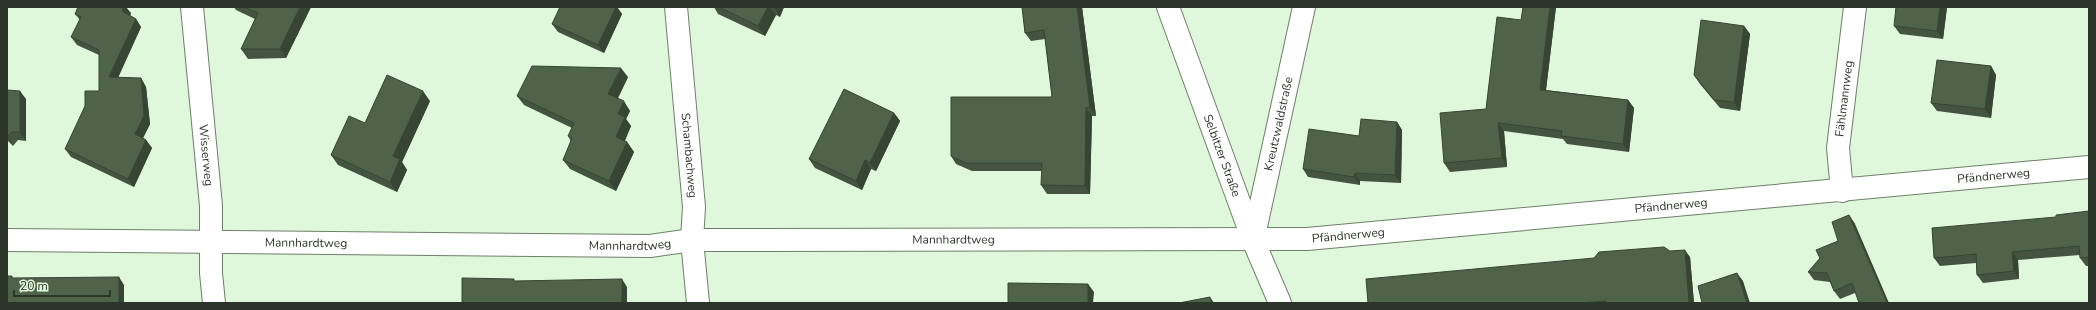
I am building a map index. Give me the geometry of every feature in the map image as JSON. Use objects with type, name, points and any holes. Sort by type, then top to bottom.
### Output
[{"type":"street","name":"Wisserweg","points":[[192,7],[211,206],[211,273],[214,303]]},
{"type":"street","name":"Schambachweg","points":[[676,7],[694,207],[692,240],[698,303]]},
{"type":"street","name":"Selbitzer Straße","points":[[1168,7],[1252,240],[1280,303]]},
{"type":"street","name":"Kreutzwaldstraße","points":[[1252,240],[1304,7]]},
{"type":"street","name":"Fählmannweg","points":[[1842,191],[1838,148],[1855,7]]},
{"type":"street","name":"Pfändnerweg","points":[[1252,240],[1307,239],[1842,191],[2089,167]]},
{"type":"street","name":"Mannhardtweg","points":[[7,240],[650,246],[692,240],[1252,240]]},
{"type":"building","points":[[78,7],[124,7],[122,11],[136,19],[109,77],[141,78],[144,116],[135,134],[146,140],[128,179],[65,149],[85,106],[85,91],[99,91],[99,50],[71,37],[81,17],[75,14]]},
{"type":"building","points":[[244,7],[300,7],[280,49],[241,49],[258,13]]},
{"type":"building","points":[[560,7],[616,7],[598,45],[552,24]]},
{"type":"building","points":[[719,7],[768,7],[758,26]]},
{"type":"building","points":[[1022,7],[1077,7],[1090,107],[1086,108],[1085,186],[1041,185],[1042,163],[966,163],[951,156],[951,97],[1052,97],[1044,30],[1025,33]]},
{"type":"building","points":[[1523,7],[1550,7],[1540,90],[1628,100],[1623,144],[1561,136],[1562,131],[1498,123],[1502,158],[1444,163],[1440,113],[1486,109],[1497,17],[1521,20]]},
{"type":"building","points":[[1896,7],[1940,7],[1937,31],[1894,26]]},
{"type":"building","points":[[1701,20],[1744,26],[1734,102],[1714,100],[1694,75]]},
{"type":"building","points":[[1937,60],[1991,66],[1985,109],[1931,103]]},
{"type":"building","points":[[532,66],[621,68],[608,94],[624,101],[618,114],[625,117],[616,137],[627,142],[609,181],[563,160],[572,138],[568,136],[574,123],[517,96]]},
{"type":"building","points":[[387,75],[423,91],[393,156],[400,159],[390,182],[331,155],[349,116],[365,123]]},
{"type":"building","points":[[844,89],[894,113],[870,163],[865,160],[856,181],[809,159]]},
{"type":"building","points":[[7,90],[20,91],[20,132],[12,132],[7,137]]},
{"type":"building","points":[[1361,119],[1397,122],[1395,175],[1355,173],[1354,177],[1303,169],[1309,129],[1359,136]]},
{"type":"building","points":[[2089,211],[2089,257],[2080,258],[2079,246],[2012,252],[2014,271],[1977,275],[1976,254],[1934,258],[1932,228],[2056,217],[2056,215]]},
{"type":"building","points":[[1849,215],[1887,303],[1859,303],[1852,283],[1834,291],[1827,273],[1808,272],[1820,258],[1816,250],[1838,241],[1832,222]]},
{"type":"building","points":[[1664,247],[1670,251],[1685,250],[1689,303],[1606,303],[1606,301],[1581,303],[1368,303],[1366,279],[1594,258],[1599,252]]},
{"type":"building","points":[[1737,273],[1747,303],[1702,303],[1698,286]]},
{"type":"building","points":[[7,276],[12,276],[12,278],[119,277],[119,303],[7,303]]},
{"type":"building","points":[[462,278],[514,279],[514,281],[622,279],[622,303],[462,303]]},
{"type":"building","points":[[1008,283],[1088,284],[1088,303],[1008,303]]},
{"type":"building","points":[[1210,297],[1211,303],[1179,303]]}]
